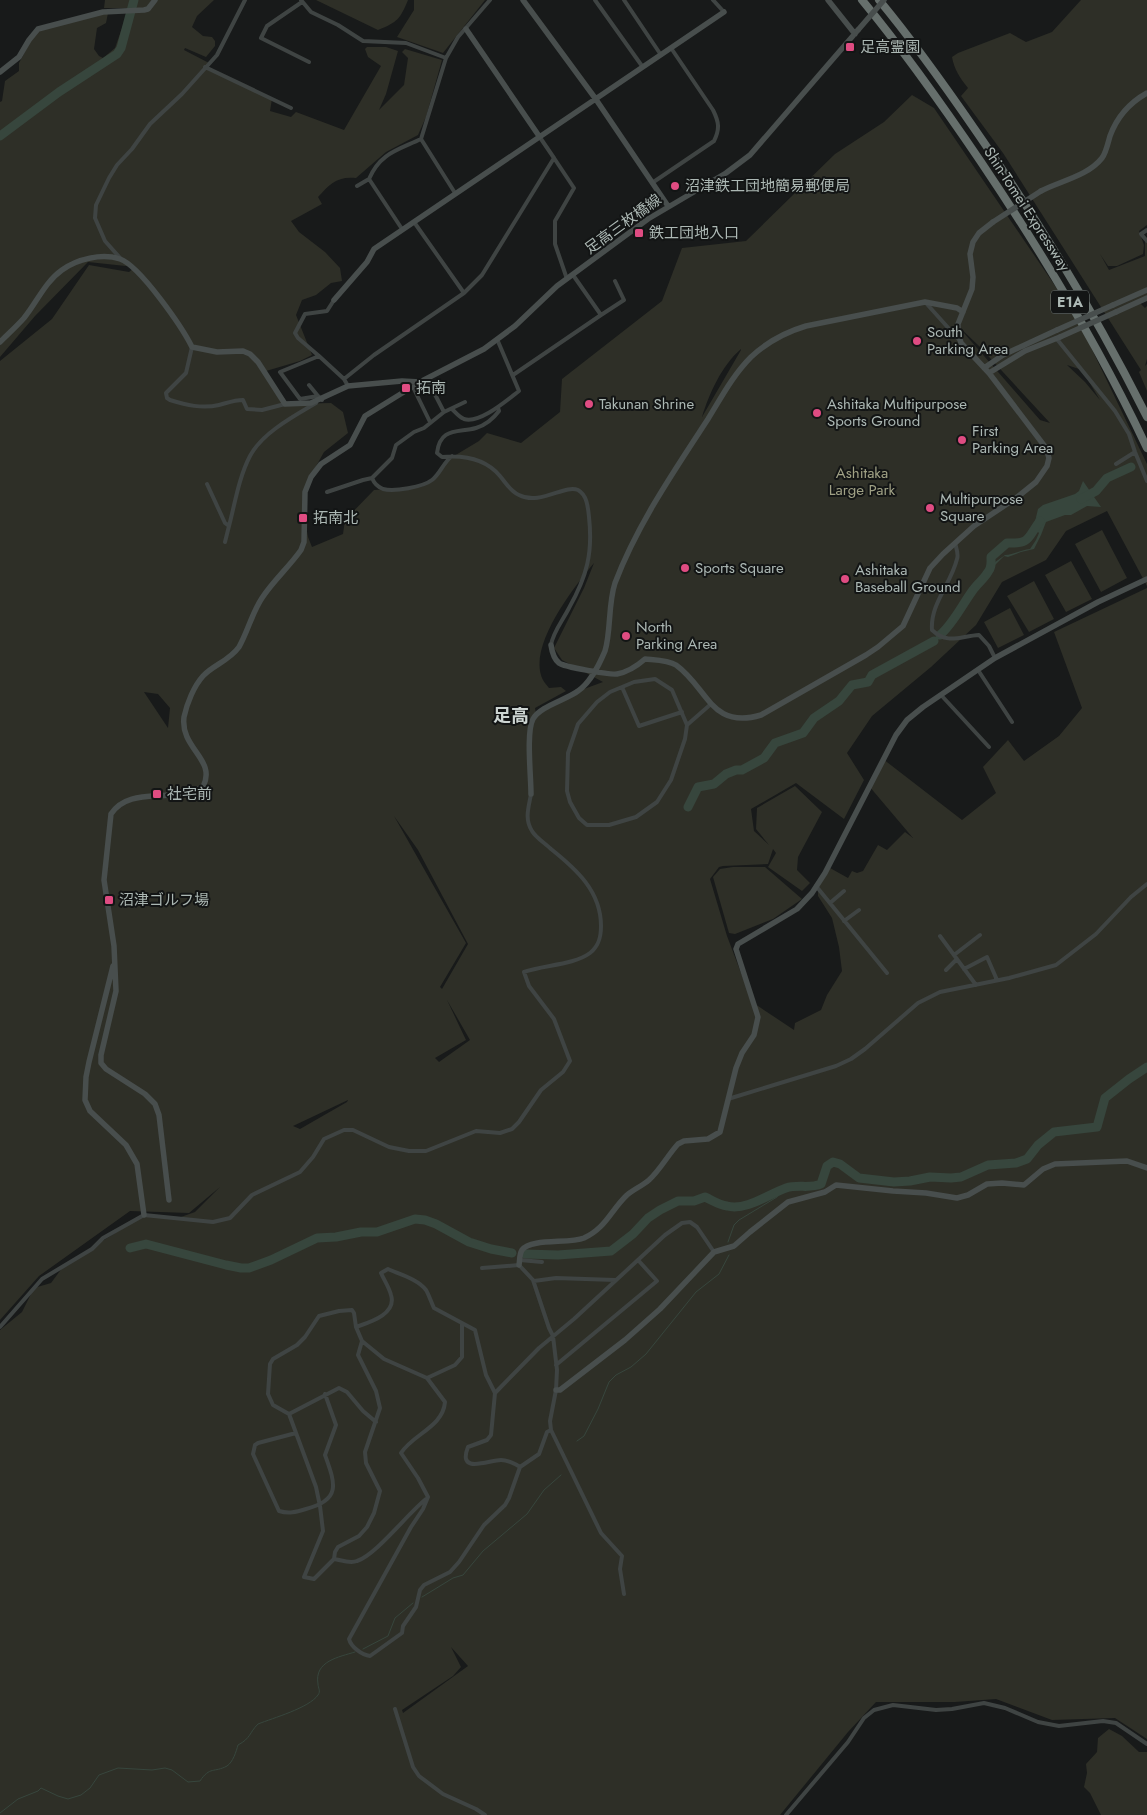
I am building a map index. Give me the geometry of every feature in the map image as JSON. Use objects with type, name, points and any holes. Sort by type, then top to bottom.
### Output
[{"type":"highway","name":"Shin-Tomei Expressway","points":[[860,0],[884,27],[946,109],[1016,214],[1077,314],[1131,414],[1147,448]]},
{"type":"highway","name":"Shin-Tomei Expressway","points":[[879,0],[956,101],[1028,207],[1084,299],[1118,359],[1147,417]]},
{"type":"street","points":[[0,72],[19,57],[38,29],[103,12],[138,11],[148,8],[155,0]]},
{"type":"street","points":[[245,0],[217,54],[182,94],[150,124],[132,149],[117,165],[96,205],[95,218],[105,241],[121,259],[138,272],[170,311],[186,334],[192,347],[186,372],[166,393],[170,400],[200,407],[220,405],[233,400],[243,400],[247,409],[262,410],[285,404],[311,404],[320,398]]},
{"type":"street","points":[[455,193],[421,139],[444,57],[458,37],[490,0]]},
{"type":"street","points":[[523,0],[595,98],[668,206]]},
{"type":"street","points":[[595,0],[642,66]]},
{"type":"street","points":[[624,0],[661,55]]},
{"type":"street","points":[[348,386],[295,333],[305,314],[327,311],[334,300],[368,262],[374,249],[724,12],[713,0]]},
{"type":"street","points":[[828,0],[856,32]]},
{"type":"street","name":"足高三枚橋線","points":[[420,382],[474,355],[515,326],[557,286],[668,206],[726,173],[750,154],[884,0]]},
{"type":"street","points":[[309,62],[261,38],[267,26],[301,1],[311,12],[338,25],[363,41],[406,43],[444,57]]},
{"type":"street","points":[[466,29],[574,188],[555,221],[555,244],[570,277],[601,315]]},
{"type":"street","points":[[651,183],[714,141],[719,131],[718,122],[713,110],[671,48]]},
{"type":"street","points":[[205,67],[291,108]]},
{"type":"street","points":[[961,342],[958,324],[972,289],[973,277],[970,254],[973,242],[979,233],[1052,185],[1083,173],[1095,165],[1104,157],[1112,130],[1124,110],[1147,93]]},
{"type":"street","points":[[357,186],[369,178],[374,166],[387,155],[421,139]]},
{"type":"street","points":[[344,380],[374,355],[464,293],[482,274],[554,158]]},
{"type":"street","points":[[369,178],[402,229]]},
{"type":"street","points":[[414,222],[464,293]]},
{"type":"street","points":[[1147,230],[1142,234],[1147,241]]},
{"type":"street","points":[[0,342],[24,318],[43,291],[62,270],[86,258],[121,259]]},
{"type":"street","points":[[513,375],[624,300],[615,281]]},
{"type":"street","points":[[988,373],[1025,351],[1058,338],[1147,290]]},
{"type":"street","points":[[984,368],[1003,355],[1055,331],[1147,298]]},
{"type":"street","points":[[0,1327],[42,1279],[92,1249],[104,1238],[144,1215],[213,1222],[230,1218],[248,1197],[300,1172],[313,1157],[324,1139],[344,1130],[353,1130],[389,1147],[409,1151],[426,1151],[476,1131],[500,1133],[512,1129],[519,1122],[540,1090],[563,1072],[570,1060],[554,1019],[529,986],[524,972],[588,954],[599,945],[601,932],[596,898],[589,886],[571,865],[536,836],[531,830],[527,818],[531,794],[529,741],[533,720],[542,710],[578,691],[586,684],[594,672],[605,649],[614,586],[627,555],[656,500],[684,454],[746,363],[762,348],[791,330],[865,313],[925,302],[956,308],[963,312]]},
{"type":"street","points":[[498,408],[499,411],[487,423],[476,428],[455,430],[446,434],[438,446],[437,453],[442,457],[473,458],[488,465],[512,490],[527,498],[544,497],[573,489],[578,490],[584,496],[587,504],[591,536],[588,566],[573,601],[555,633],[551,646],[555,658],[560,664],[569,667],[616,675],[633,668],[645,659],[674,664],[711,704],[736,719],[747,719],[761,715],[878,647],[903,626],[930,568],[974,526],[1036,482],[1047,466],[1049,458],[1046,448],[984,368],[925,302]]},
{"type":"street","points":[[1055,331],[1058,338],[1110,404],[1129,434],[1147,480]]},
{"type":"street","points":[[452,409],[463,418],[471,420],[498,408],[519,391],[497,339]]},
{"type":"street","points":[[192,347],[216,352],[243,351],[250,354],[258,362],[285,404]]},
{"type":"street","points":[[319,356],[280,372],[300,399],[320,398]]},
{"type":"street","points":[[427,379],[444,412]]},
{"type":"street","points":[[225,542],[236,496],[251,454],[260,442],[286,420],[320,398],[348,386],[402,381],[420,382]]},
{"type":"street","points":[[169,1200],[159,1115],[155,1104],[145,1094],[106,1070],[101,1063],[101,1055],[116,990],[115,958],[104,880],[112,814],[115,808],[131,799],[191,792],[203,788],[207,773],[201,759],[187,739],[184,730],[184,719],[192,692],[204,675],[227,659],[238,648],[261,599],[301,550],[304,542],[305,492],[311,477],[321,464],[350,445],[365,416],[420,382]]},
{"type":"street","points":[[309,385],[320,398]]},
{"type":"street","points":[[413,387],[430,422]]},
{"type":"street","points":[[327,492],[372,478],[392,458],[396,445],[414,432],[424,428],[444,412],[465,402]]},
{"type":"street","points":[[1116,464],[1135,452]]},
{"type":"street","points":[[372,478],[374,484],[383,489],[404,489],[424,485],[434,479],[444,462],[452,456]]},
{"type":"street","points":[[207,484],[225,523],[229,526]]},
{"type":"street","points":[[955,544],[958,557],[933,612],[932,630],[940,638],[954,639],[979,635],[989,646],[996,658]]},
{"type":"street","points":[[624,1594],[620,1570],[622,1556],[601,1533],[551,1430],[550,1421],[556,1390],[554,1336],[549,1328],[534,1281],[520,1262],[523,1249],[532,1244],[583,1239],[604,1226],[627,1195],[649,1180],[678,1144],[684,1141],[708,1139],[720,1132],[742,1052],[754,1035],[758,1018],[736,949],[738,944],[805,902],[816,886],[896,735],[907,720],[922,707],[996,658],[1098,602],[1147,580]]},
{"type":"street","points":[[978,670],[1012,722]]},
{"type":"street","points":[[655,679],[672,690],[687,724],[685,739],[671,780],[657,802],[628,821],[609,825],[587,824],[579,818],[574,810],[567,791],[568,753],[578,724],[587,712],[596,702],[610,692],[622,687],[634,682],[655,679]]},
{"type":"street","points":[[622,687],[639,726],[682,712]]},
{"type":"street","points":[[941,695],[989,747]]},
{"type":"street","points":[[687,724],[711,704]]},
{"type":"street","points":[[728,1099],[836,1066],[851,1059],[882,1036],[918,1003],[940,992],[1056,965],[1096,934],[1131,897],[1147,884]]},
{"type":"street","points":[[816,886],[887,973]]},
{"type":"street","points":[[830,903],[844,891]]},
{"type":"street","points":[[844,921],[859,910]]},
{"type":"street","points":[[946,970],[955,957],[980,935]]},
{"type":"street","points":[[940,936],[976,985]]},
{"type":"street","points":[[964,969],[987,956],[997,980]]},
{"type":"street","points":[[115,958],[89,1062],[85,1100],[90,1111],[126,1145],[137,1164],[144,1215]]},
{"type":"street","points":[[556,1390],[560,1390],[625,1340],[660,1309],[714,1252],[734,1246],[788,1202],[825,1192],[836,1185],[926,1193],[957,1198],[968,1196],[987,1184],[1002,1183],[1024,1186],[1043,1169],[1055,1164],[1127,1161],[1147,1168]]},
{"type":"street","points":[[495,1393],[539,1348],[665,1235],[682,1223],[690,1222],[697,1227],[714,1252]]},
{"type":"street","points":[[556,1365],[657,1281],[638,1260]]},
{"type":"street","points":[[482,1268],[520,1262],[542,1262]]},
{"type":"street","points":[[356,1327],[379,1318],[389,1308],[392,1298],[381,1272],[388,1269],[422,1286],[427,1291],[434,1308],[475,1330],[486,1374],[495,1393],[491,1435],[487,1440],[468,1447],[467,1461],[481,1464],[501,1460],[520,1467]]},
{"type":"street","points":[[534,1281],[556,1278],[615,1280]]},
{"type":"street","points":[[362,1342],[358,1355],[376,1391],[380,1408],[364,1452],[366,1463],[380,1491],[378,1502],[367,1527],[359,1536],[338,1547],[334,1559],[314,1580],[304,1577],[323,1530],[320,1506],[316,1487],[289,1414],[273,1405],[268,1394],[270,1364],[273,1359],[297,1345],[305,1337],[318,1316],[352,1310],[362,1342],[384,1359],[427,1378],[445,1402],[444,1412],[424,1433],[404,1448],[402,1453],[428,1497]]},
{"type":"street","points":[[427,1378],[455,1364],[462,1357],[462,1324]]},
{"type":"street","points":[[289,1414],[339,1388],[347,1392],[363,1411],[376,1422]]},
{"type":"street","points":[[296,1433],[258,1443],[255,1445],[253,1454],[279,1511],[288,1514],[320,1506],[327,1501],[333,1488],[332,1474],[325,1454],[336,1425],[325,1394]]},
{"type":"street","points":[[428,1497],[349,1639],[350,1644],[367,1656],[370,1656],[402,1633],[403,1626],[416,1607],[420,1590],[424,1585],[450,1572],[459,1562],[484,1525],[505,1505],[520,1467],[539,1454],[547,1432],[551,1430]]},
{"type":"street","points":[[334,1559],[352,1562],[367,1555],[415,1507],[428,1497]]},
{"type":"street","points":[[786,1815],[848,1742],[864,1718],[874,1710],[882,1707],[893,1705],[936,1710],[984,1703],[1005,1708],[1038,1722],[1058,1726],[1103,1721],[1116,1723],[1147,1744]]},
{"type":"street","points":[[395,1709],[413,1767],[419,1776],[443,1794],[485,1815]]},
{"type":"green space","name":"Ashitaka Large Park","points":[[105,0],[214,0],[197,16],[192,27],[203,36],[212,37],[215,41],[215,46],[206,57],[185,48],[184,50],[209,63],[206,69],[272,99],[270,111],[291,117],[296,112],[344,130],[381,66],[368,57],[365,49],[367,47],[386,47],[398,51],[386,94],[379,110],[404,85],[408,58],[402,52],[405,49],[442,60],[426,117],[418,135],[386,152],[356,178],[344,178],[334,182],[318,197],[322,204],[291,221],[299,232],[325,252],[340,268],[342,281],[331,283],[316,295],[302,300],[296,315],[312,355],[300,361],[266,371],[288,404],[331,403],[343,412],[348,433],[324,452],[305,486],[304,515],[312,547],[343,534],[345,520],[374,490],[421,487],[434,479],[444,462],[479,441],[487,433],[521,443],[560,412],[562,379],[662,301],[682,248],[746,241],[835,154],[884,122],[912,95],[934,108],[1062,296],[1085,335],[1147,464],[1147,586],[1107,511],[1066,531],[1046,560],[1002,582],[976,625],[931,667],[872,716],[847,753],[864,780],[844,819],[796,783],[751,809],[754,831],[769,845],[756,829],[757,808],[795,786],[822,812],[798,857],[797,870],[810,883],[802,891],[768,867],[776,853],[773,849],[768,864],[719,867],[710,879],[727,936],[752,1002],[794,1030],[795,1023],[821,1010],[827,995],[842,971],[839,947],[832,918],[818,896],[818,886],[830,868],[848,878],[852,871],[857,873],[863,871],[878,845],[887,850],[905,832],[913,838],[869,786],[883,759],[962,820],[996,793],[983,767],[1008,740],[1024,761],[1059,736],[1082,708],[1054,632],[1147,588],[1147,1739],[1115,1718],[1052,1720],[996,1699],[955,1702],[876,1702],[848,1732],[780,1815],[0,1815],[0,1330],[22,1312],[34,1288],[51,1283],[65,1264],[143,1216],[178,1218],[195,1212],[220,1187],[189,1213],[130,1211],[39,1276],[0,1320],[0,361],[52,319],[89,265],[129,272],[135,267],[88,262],[35,316],[0,357],[0,102],[2,101],[5,81],[19,71],[19,63],[32,39],[40,29],[108,13],[106,23],[97,28],[94,49],[103,58],[115,48],[129,8],[104,8]],"holes":[[[956,324],[979,346],[1050,423],[1040,420]],[[741,349],[702,417],[712,390],[728,363]],[[1067,365],[1082,370],[1100,400],[1085,382]],[[594,563],[584,588],[554,648],[562,660],[603,682],[584,689],[536,714],[535,708],[566,691],[561,687],[549,688],[542,677],[540,662],[542,647],[548,631],[576,586]],[[144,692],[158,694],[170,708],[168,728]],[[394,816],[418,850],[468,944],[442,989],[440,987],[466,943]],[[447,1000],[470,1040],[439,1062],[435,1058],[466,1040]],[[348,1100],[300,1129],[293,1126]],[[451,1647],[468,1666],[403,1713],[402,1710],[453,1676],[461,1667]]]},
{"type":"green space","points":[[316,0],[408,0],[398,19],[378,30]]},
{"type":"green space","points":[[414,0],[485,0],[443,53],[397,37],[414,10]]},
{"type":"green space","points":[[1081,0],[1147,0],[1147,225],[1139,231],[1144,245],[1143,254],[1117,266],[1108,266],[1100,254],[1109,270],[1145,256],[1145,239],[1147,241],[1147,296],[1139,302],[1145,308],[1147,306],[1147,359],[1145,366],[1147,364],[1147,391],[1139,372],[1141,370],[1003,153],[961,96],[968,88],[954,66],[952,57],[1010,33],[1026,42],[1052,32]]},
{"type":"green space","points":[[1102,530],[1127,578],[1101,592],[1075,544]]},
{"type":"green space","points":[[1071,561],[1092,599],[1066,612],[1045,575]]},
{"type":"green space","points":[[1034,581],[1054,619],[1029,632],[1007,596]]},
{"type":"green space","points":[[1010,608],[1024,635],[998,648],[984,622]]},
{"type":"green space","points":[[765,867],[802,899],[773,919],[735,934],[729,933],[713,877],[720,869]]},
{"type":"green space","points":[[1109,1729],[1122,1736],[1139,1752],[1147,1752],[1147,1815],[1101,1815],[1090,1793],[1084,1787],[1087,1773],[1086,1764],[1097,1752],[1098,1738]]},
{"type":"shaded area","points":[[1083,481],[1101,507],[1087,506],[1071,515],[1065,515],[1046,522],[1034,549],[1008,557],[1004,556],[990,570],[991,565],[1005,555],[1030,549],[1039,533],[1033,530],[1038,509],[1043,505],[1075,494],[1079,491]]},
{"type":"waterway","points":[[0,136],[59,92],[117,54],[121,48],[134,0]]},
{"type":"waterway","points":[[1081,499],[1096,491],[1107,478],[1131,467]]},
{"type":"waterway","points":[[940,635],[973,590],[985,577],[991,565],[991,557],[1007,543],[1028,539],[1040,521]]},
{"type":"waterway","points":[[688,807],[698,787],[714,784],[726,774],[742,770],[764,758],[775,743],[803,733],[814,718],[839,701],[852,685],[868,682],[872,675],[934,641]]},
{"type":"waterway","points":[[525,1254],[558,1255],[611,1251],[633,1234],[648,1218],[678,1201],[694,1201],[705,1197],[718,1204],[734,1207],[750,1204],[786,1188],[821,1184],[827,1166],[833,1162],[840,1164],[859,1178],[894,1182],[930,1177],[961,1177],[988,1165],[1016,1163],[1027,1159],[1038,1145],[1054,1132],[1097,1127],[1105,1098],[1147,1067]]},
{"type":"waterway","points":[[728,1242],[734,1225],[739,1220],[777,1197],[779,1192]]},
{"type":"waterway","points":[[130,1248],[146,1244],[226,1265],[249,1268],[271,1260],[317,1238],[336,1237],[361,1232],[377,1232],[415,1219],[436,1224],[469,1242],[512,1253]]},
{"type":"waterway","points":[[577,1441],[584,1436],[609,1382],[646,1354],[696,1292],[719,1274],[729,1255]]},
{"type":"waterway","points":[[422,1597],[453,1578],[463,1575],[483,1551],[527,1514],[544,1490],[561,1475]]},
{"type":"waterway","points":[[363,1649],[388,1636],[395,1618],[413,1603]]},
{"type":"waterway","points":[[0,1813],[18,1799],[41,1788],[68,1799],[81,1795],[90,1788],[99,1775],[118,1768],[152,1770],[165,1768],[172,1770],[188,1782],[200,1781],[207,1773],[227,1766],[234,1757],[238,1745],[248,1738],[258,1724],[281,1716],[313,1700],[319,1694],[318,1676],[324,1665],[335,1658],[355,1652]]},
{"type":"place","name":"足高霊園","points":[[850,47]]},
{"type":"place","name":"沼津鉄工団地簡易郵便局","points":[[675,186]]},
{"type":"place","name":"鉄工団地入口","points":[[639,233]]},
{"type":"place","name":"South Parking Area","points":[[917,341]]},
{"type":"place","name":"拓南","points":[[406,388]]},
{"type":"place","name":"Takunan Shrine","points":[[589,404]]},
{"type":"place","name":"Ashitaka Multipurpose Sports Ground","points":[[817,413]]},
{"type":"place","name":"First Parking Area","points":[[962,440]]},
{"type":"place","name":"Multipurpose Square","points":[[930,508]]},
{"type":"place","name":"拓南北","points":[[303,518]]},
{"type":"place","name":"Sports Square","points":[[685,568]]},
{"type":"place","name":"Ashitaka Baseball Ground","points":[[845,579]]},
{"type":"place","name":"North Parking Area","points":[[626,636]]},
{"type":"place","name":"社宅前","points":[[157,794]]},
{"type":"place","name":"沼津ゴルフ場","points":[[109,900]]},
{"type":"district","name":"足高","points":[[511,716]]}]
